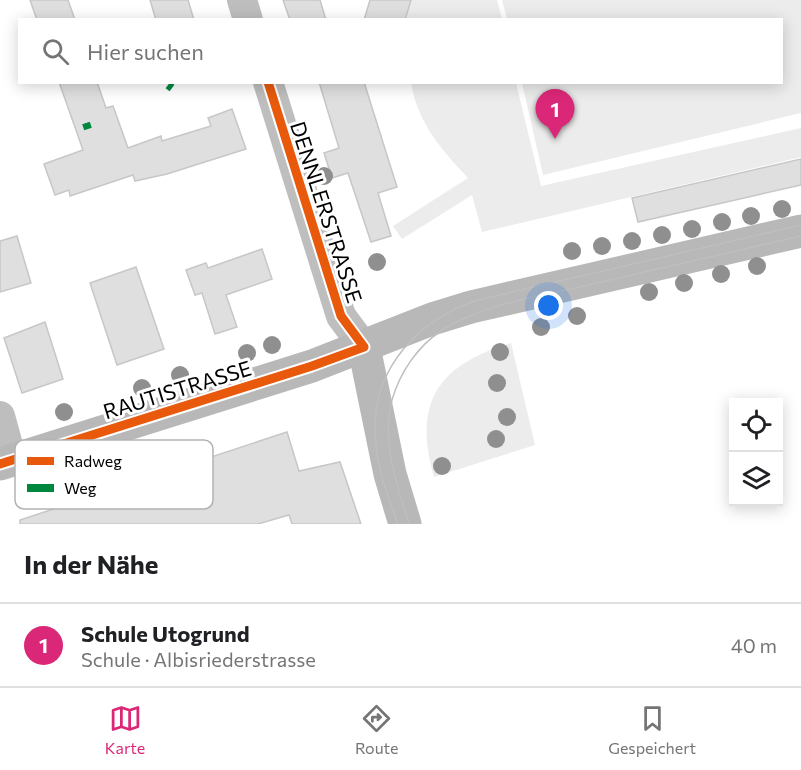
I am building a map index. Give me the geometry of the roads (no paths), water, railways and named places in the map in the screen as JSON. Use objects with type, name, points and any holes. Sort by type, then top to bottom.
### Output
[{"type":"main road","name":"RAUTISTRASSE","points":[[76,440],[312,366],[432,319],[471,307],[801,231]]},
{"type":"main road","points":[[364,347],[390,474],[405,524]]},
{"type":"street","points":[[242,0],[247,18]]},
{"type":"street","name":"DENNLERSTRASSE","points":[[269,84],[341,316],[364,347]]},
{"type":"street","points":[[0,416],[6,462]]},
{"type":"tram line","points":[[398,524],[378,462],[375,426],[378,402],[385,379],[396,359],[429,325],[474,301],[801,225]]},
{"type":"tram line","points":[[409,524],[389,447],[389,416],[395,390],[405,370],[417,352],[441,331],[474,314],[510,302],[801,236]]},
{"type":"place","name":"Schule Utogrund","points":[[555,139]]}]
